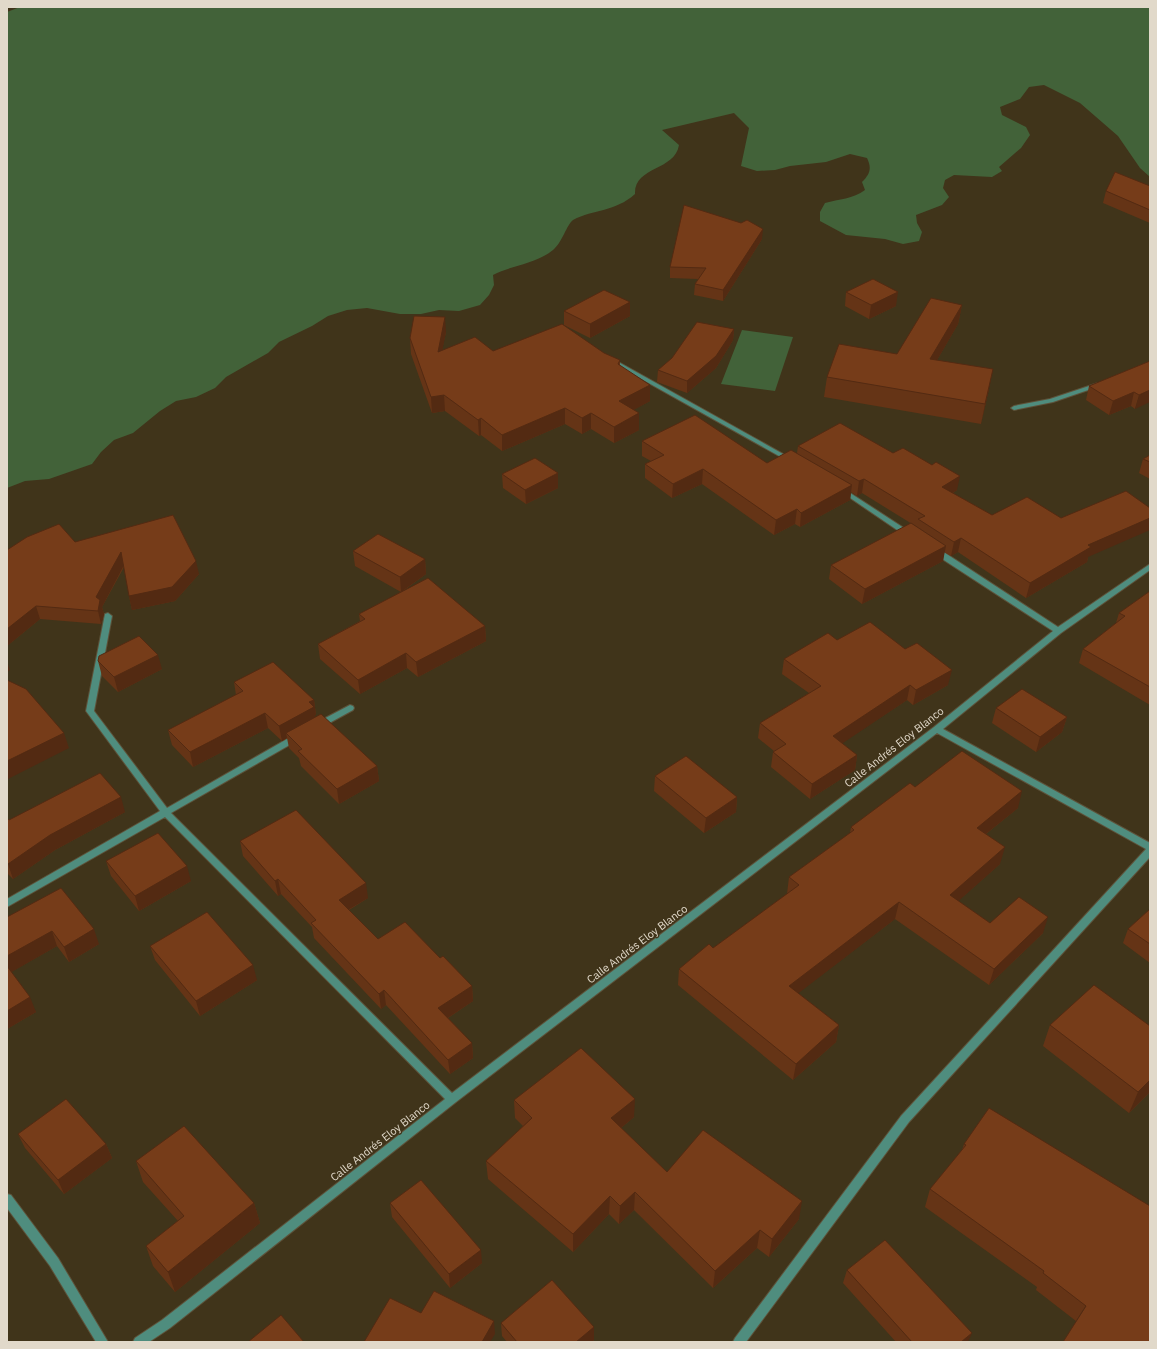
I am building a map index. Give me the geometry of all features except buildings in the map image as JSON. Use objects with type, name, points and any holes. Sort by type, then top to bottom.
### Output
[{"type":"street","points":[[613,362],[799,465]]},
{"type":"street","points":[[1014,408],[1051,401],[1107,382]]},
{"type":"street","points":[[834,485],[913,536]]},
{"type":"street","points":[[926,545],[1058,632]]},
{"type":"street","name":"Calle Andrés Eloy Blanco","points":[[140,1342],[166,1324],[452,1099],[936,729],[1058,632],[1150,566]]},
{"type":"street","points":[[108,616],[90,710],[165,812],[452,1099]]},
{"type":"street","points":[[7,903],[350,708]]},
{"type":"street","points":[[936,729],[1150,847]]},
{"type":"street","points":[[739,1342],[905,1119],[1150,851]]},
{"type":"street","points":[[7,1199],[54,1262],[102,1342]]},
{"type":"green space","points":[[20,7],[1150,7],[1150,177],[1140,168],[1118,136],[1080,103],[1044,85],[1029,87],[1020,99],[1000,107],[1002,115],[1026,127],[1030,135],[1021,148],[999,167],[1002,171],[992,177],[954,175],[945,180],[943,188],[949,197],[942,205],[916,215],[917,223],[922,232],[919,241],[903,244],[885,239],[846,235],[820,221],[820,212],[825,203],[851,197],[865,190],[862,182],[867,176],[870,168],[867,158],[850,154],[826,162],[790,166],[775,170],[757,171],[741,166],[749,128],[734,113],[662,130],[679,145],[676,153],[663,165],[647,173],[641,178],[636,185],[635,194],[620,204],[581,216],[573,220],[556,247],[546,255],[493,275],[494,285],[489,295],[480,305],[459,311],[439,310],[421,314],[400,314],[367,308],[347,310],[328,316],[312,326],[279,342],[268,353],[226,377],[215,388],[196,397],[176,401],[160,411],[133,433],[114,440],[101,452],[92,464],[49,479],[25,481],[7,488],[7,12]]},
{"type":"green space","points":[[742,330],[793,337],[775,391],[721,384]]}]
